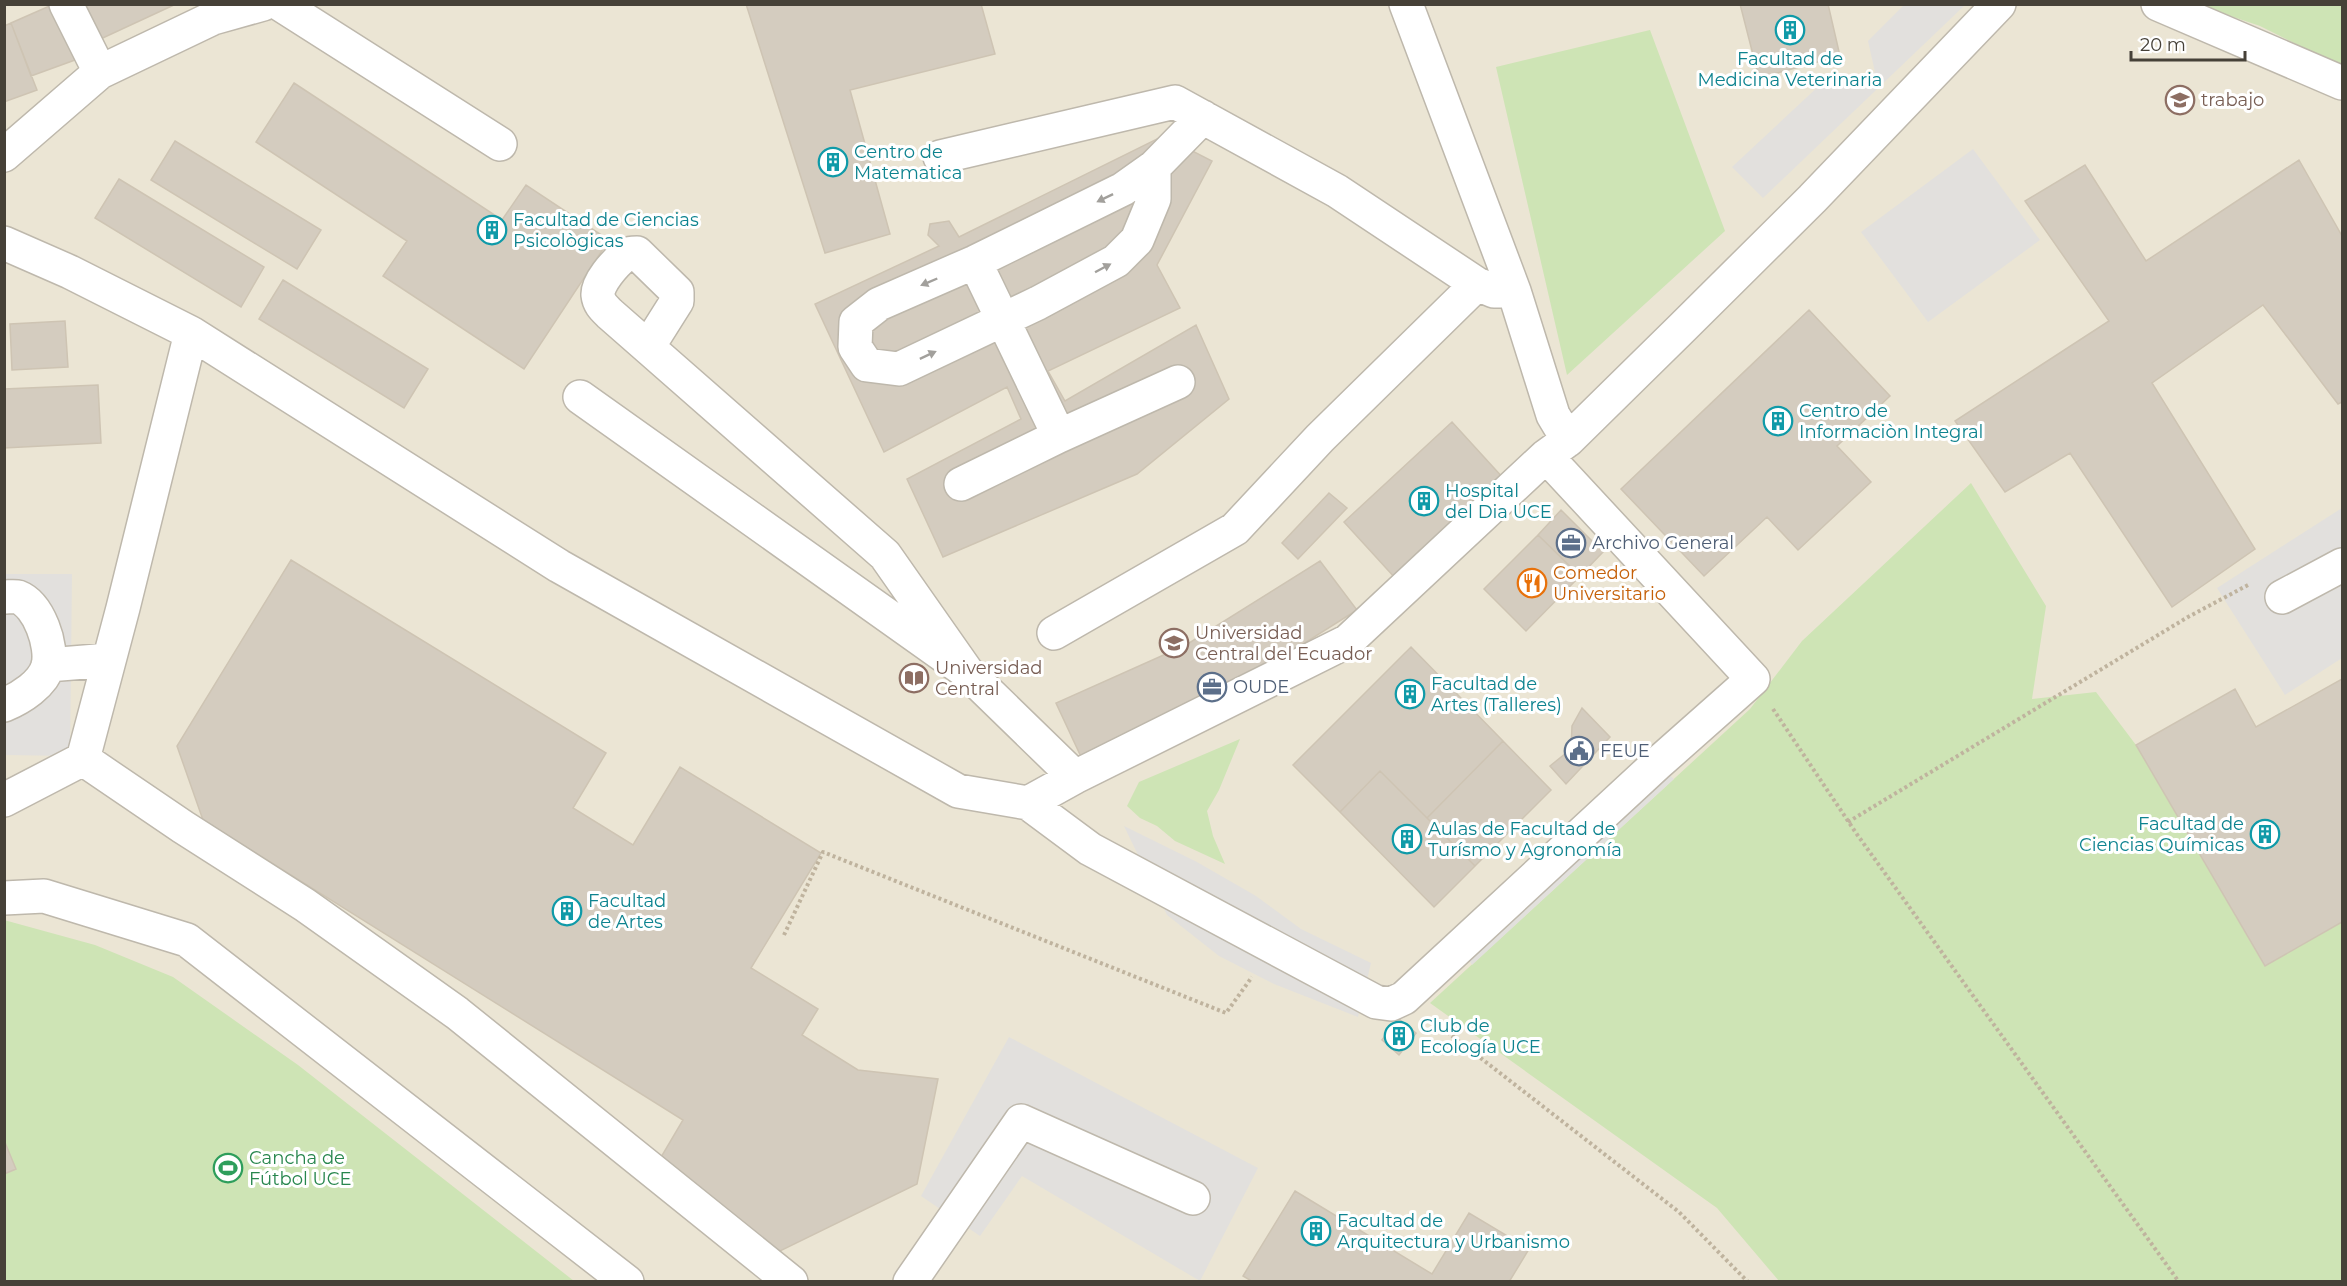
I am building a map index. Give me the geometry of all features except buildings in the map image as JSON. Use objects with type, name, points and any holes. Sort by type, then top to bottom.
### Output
[{"type":"lane","points":[[66,4],[100,72]]},
{"type":"lane","points":[[4,155],[100,72],[213,18],[263,4]]},
{"type":"lane","points":[[280,4],[500,144]]},
{"type":"lane","points":[[4,243],[191,333],[559,566],[948,786],[958,791],[1028,803],[1090,849],[1376,1002],[1392,1004],[1404,998],[1656,764],[1753,679],[1557,448],[1553,415],[1514,291],[1406,4]]},
{"type":"lane","points":[[1028,803],[1075,777],[1348,641],[1557,448],[1812,199],[1999,4]]},
{"type":"lane","points":[[2158,4],[2343,83]]},
{"type":"lane","points":[[940,157],[1175,102],[1337,191],[1477,284],[1494,291],[1514,291]]},
{"type":"lane","points":[[1155,167],[1154,199],[1137,240],[1116,261],[1002,320],[899,369],[867,365],[855,346],[856,322],[879,304],[975,262],[1123,189],[1155,167],[1203,117]]},
{"type":"lane","points":[[975,262],[1059,436]]},
{"type":"lane","points":[[1054,633],[1234,529],[1320,438],[1477,284]]},
{"type":"lane","points":[[4,800],[83,759],[191,333]]},
{"type":"lane","points":[[648,347],[885,555],[967,672]]},
{"type":"lane","points":[[961,484],[1178,382]]},
{"type":"lane","points":[[580,397],[967,672],[1075,777]]},
{"type":"lane","points":[[2282,597],[2343,565]]},
{"type":"lane","points":[[4,597],[18,597],[30,606],[40,620],[48,642],[48,665],[40,681],[14,701],[4,705]]},
{"type":"lane","points":[[48,665],[109,660]]},
{"type":"lane","points":[[83,759],[183,827],[305,904],[457,1013],[791,1281]]},
{"type":"lane","points":[[4,898],[44,896],[187,940],[627,1281]]},
{"type":"lane","points":[[910,1281],[1021,1120],[1193,1198]]},
{"type":"path","points":[[1848,822],[2188,617],[2263,577],[2282,597]]},
{"type":"path","points":[[1753,679],[1848,822],[2179,1281]]},
{"type":"path","points":[[784,935],[823,852],[1226,1013],[1252,977]]},
{"type":"path","points":[[1404,998],[1679,1212],[1748,1281]]},
{"type":"shaded area","name":"Universidad Central del Ecuador","points":[[5,5],[2342,5],[2342,1281],[5,1281]]},
{"type":"shaded area","points":[[1904,5],[1965,5],[1763,198],[1732,167],[1822,83],[1875,72],[1868,41]]},
{"type":"shaded area","points":[[1973,149],[2040,240],[1928,322],[1861,232]]},
{"type":"shaded area","points":[[2342,508],[2342,658],[2285,695],[2217,588]]},
{"type":"shaded area","points":[[5,574],[72,574],[70,756],[5,755]]},
{"type":"shaded area","points":[[1657,764],[1674,779],[1472,965],[1461,945]]},
{"type":"shaded area","points":[[1124,826],[1197,862],[1256,896],[1301,929],[1371,963],[1358,1017],[1274,984],[1219,956],[1167,915]]},
{"type":"shaded area","points":[[1009,1037],[1258,1168],[1200,1281],[1022,1176],[980,1236],[921,1196]]},
{"type":"green space","points":[[2198,5],[2342,5],[2342,67],[2260,26]]},
{"type":"green space","points":[[1650,30],[1725,231],[1567,375],[1496,67]]},
{"type":"green space","points":[[1971,483],[2046,606],[2032,699],[2096,692],[2136,745],[2264,965],[2342,922],[2342,1281],[1779,1281],[1717,1208],[1430,1003],[1750,709],[1802,641]]},
{"type":"green space","points":[[1240,739],[1219,790],[1207,811],[1213,836],[1225,864],[1175,841],[1157,826],[1140,818],[1127,806],[1139,782]]},
{"type":"green space","points":[[4,920],[95,945],[173,977],[298,1065],[574,1281],[5,1281]]},
{"type":"place","name":"Facultad de Medicina Veterinaria","points":[[1790,30]]},
{"type":"place","name":"trabajo","points":[[2180,100]]},
{"type":"place","name":"Centro de Matematica","points":[[833,162]]},
{"type":"place","name":"Facultad de Ciencias Psicològicas","points":[[492,230]]},
{"type":"place","name":"Centro de Informaciòn Integral","points":[[1778,421]]},
{"type":"place","name":"Hospital del Dia UCE","points":[[1424,501]]},
{"type":"place","name":"Archivo General","points":[[1571,543]]},
{"type":"place","name":"Comedor Universitario","points":[[1532,583]]},
{"type":"place","name":"Universidad Central del Ecuador","points":[[1174,643]]},
{"type":"place","name":"Universidad Central","points":[[914,678]]},
{"type":"place","name":"OUDE","points":[[1212,687]]},
{"type":"place","name":"Facultad de Artes (Talleres)","points":[[1410,694]]},
{"type":"place","name":"FEUE","points":[[1579,751]]},
{"type":"place","name":"Facultad de Ciencias Químicas","points":[[2265,834]]},
{"type":"place","name":"Aulas de Facultad de Turísmo y Agronomía","points":[[1407,839]]},
{"type":"place","name":"Facultad de Artes","points":[[567,911]]},
{"type":"place","name":"Club de Ecología UCE","points":[[1399,1036]]},
{"type":"place","name":"Cancha de Fútbol UCE","points":[[228,1168]]},
{"type":"place","name":"Facultad de Arquitectura y Urbanismo","points":[[1316,1231]]}]
